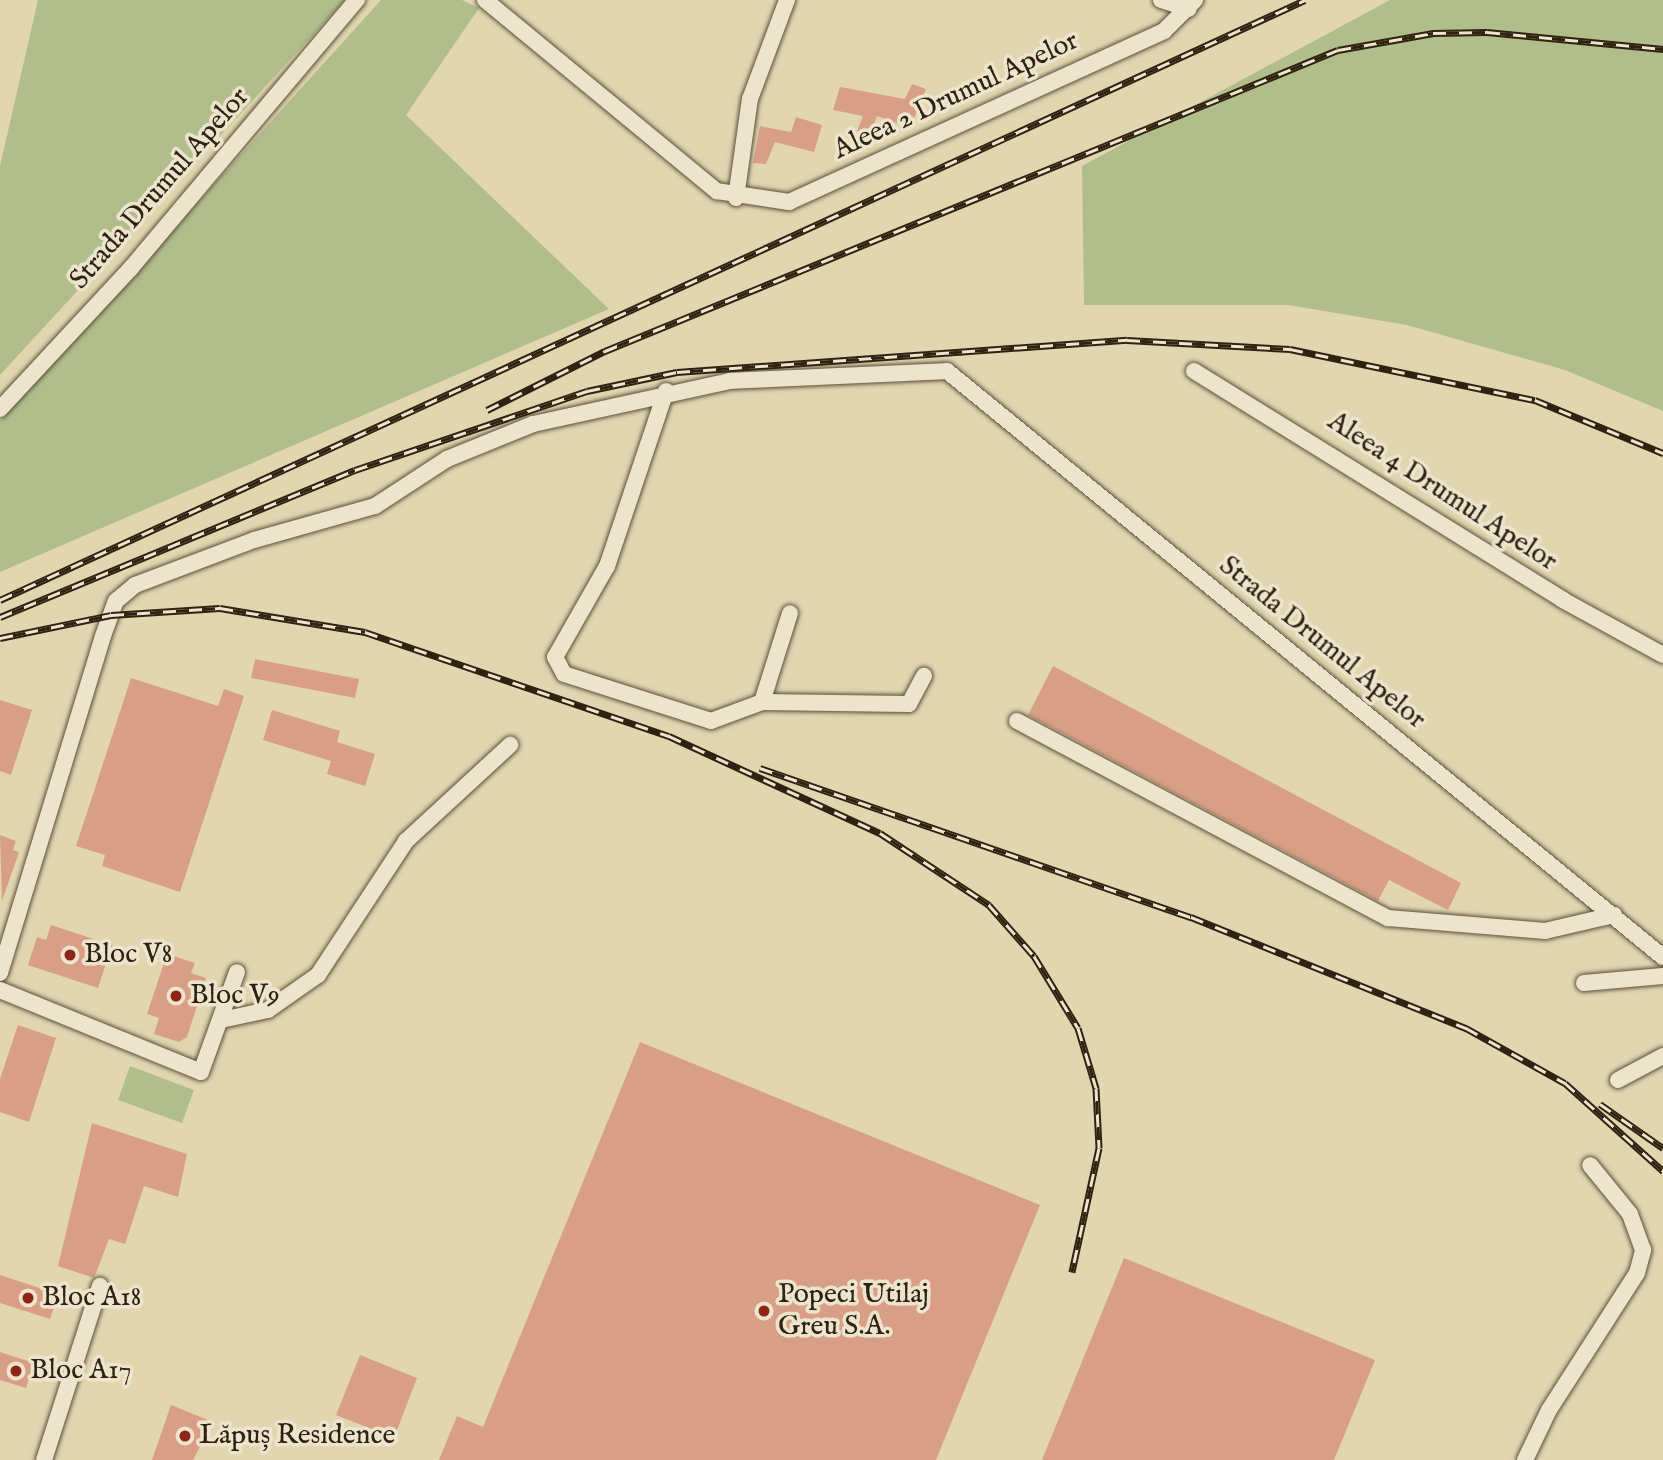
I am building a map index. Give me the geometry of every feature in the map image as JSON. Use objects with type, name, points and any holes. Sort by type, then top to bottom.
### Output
[{"type":"street","name":"Strada Drumul Apelor","points":[[0,409],[131,268],[357,0]]},
{"type":"street","points":[[485,0],[700,178],[736,198],[750,99],[788,0]]},
{"type":"street","points":[[1161,0],[1192,5]]},
{"type":"street","name":"Aleea 2 Drumul Apelor","points":[[736,198],[789,202],[1164,31],[1192,5]]},
{"type":"street","name":"Strada Drumul Apelor","points":[[666,391],[812,374],[947,371],[1663,957]]},
{"type":"street","name":"Aleea 4 Drumul Apelor","points":[[1194,371],[1552,594],[1663,655]]},
{"type":"street","points":[[0,973],[116,601],[135,585],[254,540],[375,506],[447,459],[533,424],[666,391]]},
{"type":"street","points":[[666,391],[607,566],[555,657],[564,674],[711,721],[762,702],[909,704],[924,676]]},
{"type":"street","points":[[762,702],[790,614]]},
{"type":"street","points":[[1017,721],[1388,918],[1545,931],[1614,915]]},
{"type":"street","points":[[221,1020],[268,1010],[318,975],[406,841],[510,745]]},
{"type":"street","points":[[0,990],[201,1072],[237,972]]},
{"type":"street","points":[[1584,983],[1663,976]]},
{"type":"street","points":[[1618,1080],[1663,1056]]},
{"type":"street","points":[[1525,1460],[1549,1410],[1637,1273],[1643,1250],[1630,1214],[1590,1165]]},
{"type":"street","points":[[44,1460],[100,1286]]},
{"type":"green space","points":[[38,0],[345,0],[0,375],[0,166]]},
{"type":"green space","points":[[381,0],[462,0],[479,8],[406,115],[609,309],[0,572],[0,421]]},
{"type":"green space","points":[[1390,0],[1663,0],[1663,411],[1565,370],[1407,325],[1288,305],[1084,305],[1082,166]]},
{"type":"green space","points":[[130,1066],[194,1090],[182,1123],[118,1100]]},
{"type":"building","points":[[912,84],[926,89],[910,128],[877,116],[870,135],[857,131],[863,116],[833,110],[840,87],[905,99]]},
{"type":"building","points":[[796,117],[822,125],[814,152],[775,142],[766,164],[753,163],[760,126],[791,132]]},
{"type":"building","points":[[255,659],[359,679],[355,698],[251,678]]},
{"type":"building","points":[[1053,666],[1461,883],[1448,910],[1389,880],[1378,901],[1028,715]]},
{"type":"building","points":[[131,678],[218,706],[224,689],[244,696],[180,892],[102,866],[105,855],[76,846]]},
{"type":"building","points":[[0,700],[32,710],[11,775],[0,771]]},
{"type":"building","points":[[272,710],[340,731],[337,742],[375,754],[365,786],[327,774],[331,761],[263,740]]},
{"type":"building","points":[[0,835],[16,841],[13,850],[19,852],[2,901]]},
{"type":"building","name":"Bloc V8","points":[[51,925],[112,945],[98,988],[28,965],[37,937],[46,940]]},
{"type":"building","name":"Bloc V9","points":[[167,954],[195,963],[191,973],[206,978],[187,1037],[179,1042],[154,1034],[159,1018],[147,1014]]},
{"type":"building","points":[[18,1025],[56,1038],[29,1122],[0,1112],[0,1079]]},
{"type":"building","name":"Popeci Utilaj Greu S.A.","points":[[640,1042],[1040,1205],[936,1460],[439,1460],[457,1416],[483,1427]]},
{"type":"building","points":[[92,1123],[187,1154],[178,1197],[144,1186],[125,1244],[109,1239],[94,1278],[58,1266]]},
{"type":"building","points":[[1124,1258],[1375,1360],[1334,1460],[1042,1460]]},
{"type":"building","name":"Bloc A18","points":[[0,1275],[58,1294],[50,1319],[0,1303]]},
{"type":"building","name":"Bloc A17","points":[[0,1352],[34,1363],[26,1388],[0,1380]]},
{"type":"building","points":[[360,1355],[417,1378],[394,1438],[336,1415]]},
{"type":"building","name":"Lăpuș Residence","points":[[171,1405],[213,1422],[193,1460],[152,1460]]},
{"type":"railway","points":[[0,600],[1305,0]]},
{"type":"railway","points":[[487,410],[605,351],[1338,50],[1433,33],[1487,32],[1663,49]]},
{"type":"railway","points":[[0,617],[355,470],[587,391],[677,372],[1127,340],[1290,349],[1535,400],[1663,453]]},
{"type":"railway","points":[[0,638],[111,615],[220,608],[365,632],[669,736],[880,833],[989,905],[1034,956],[1078,1028],[1096,1088],[1099,1148],[1072,1272]]},
{"type":"railway","points":[[760,768],[1191,917],[1466,1028],[1565,1083],[1663,1171]]},
{"type":"railway","points":[[1600,1104],[1663,1148]]},
{"type":"place","name":"Bloc V8","points":[[70,955]]},
{"type":"place","name":"Bloc V9","points":[[176,996]]},
{"type":"place","name":"Bloc A18","points":[[28,1298]]},
{"type":"place","name":"Popeci Utilaj Greu S.A.","points":[[764,1311]]},
{"type":"place","name":"Bloc A17","points":[[16,1371]]},
{"type":"place","name":"Lăpuș Residence","points":[[185,1436]]}]
